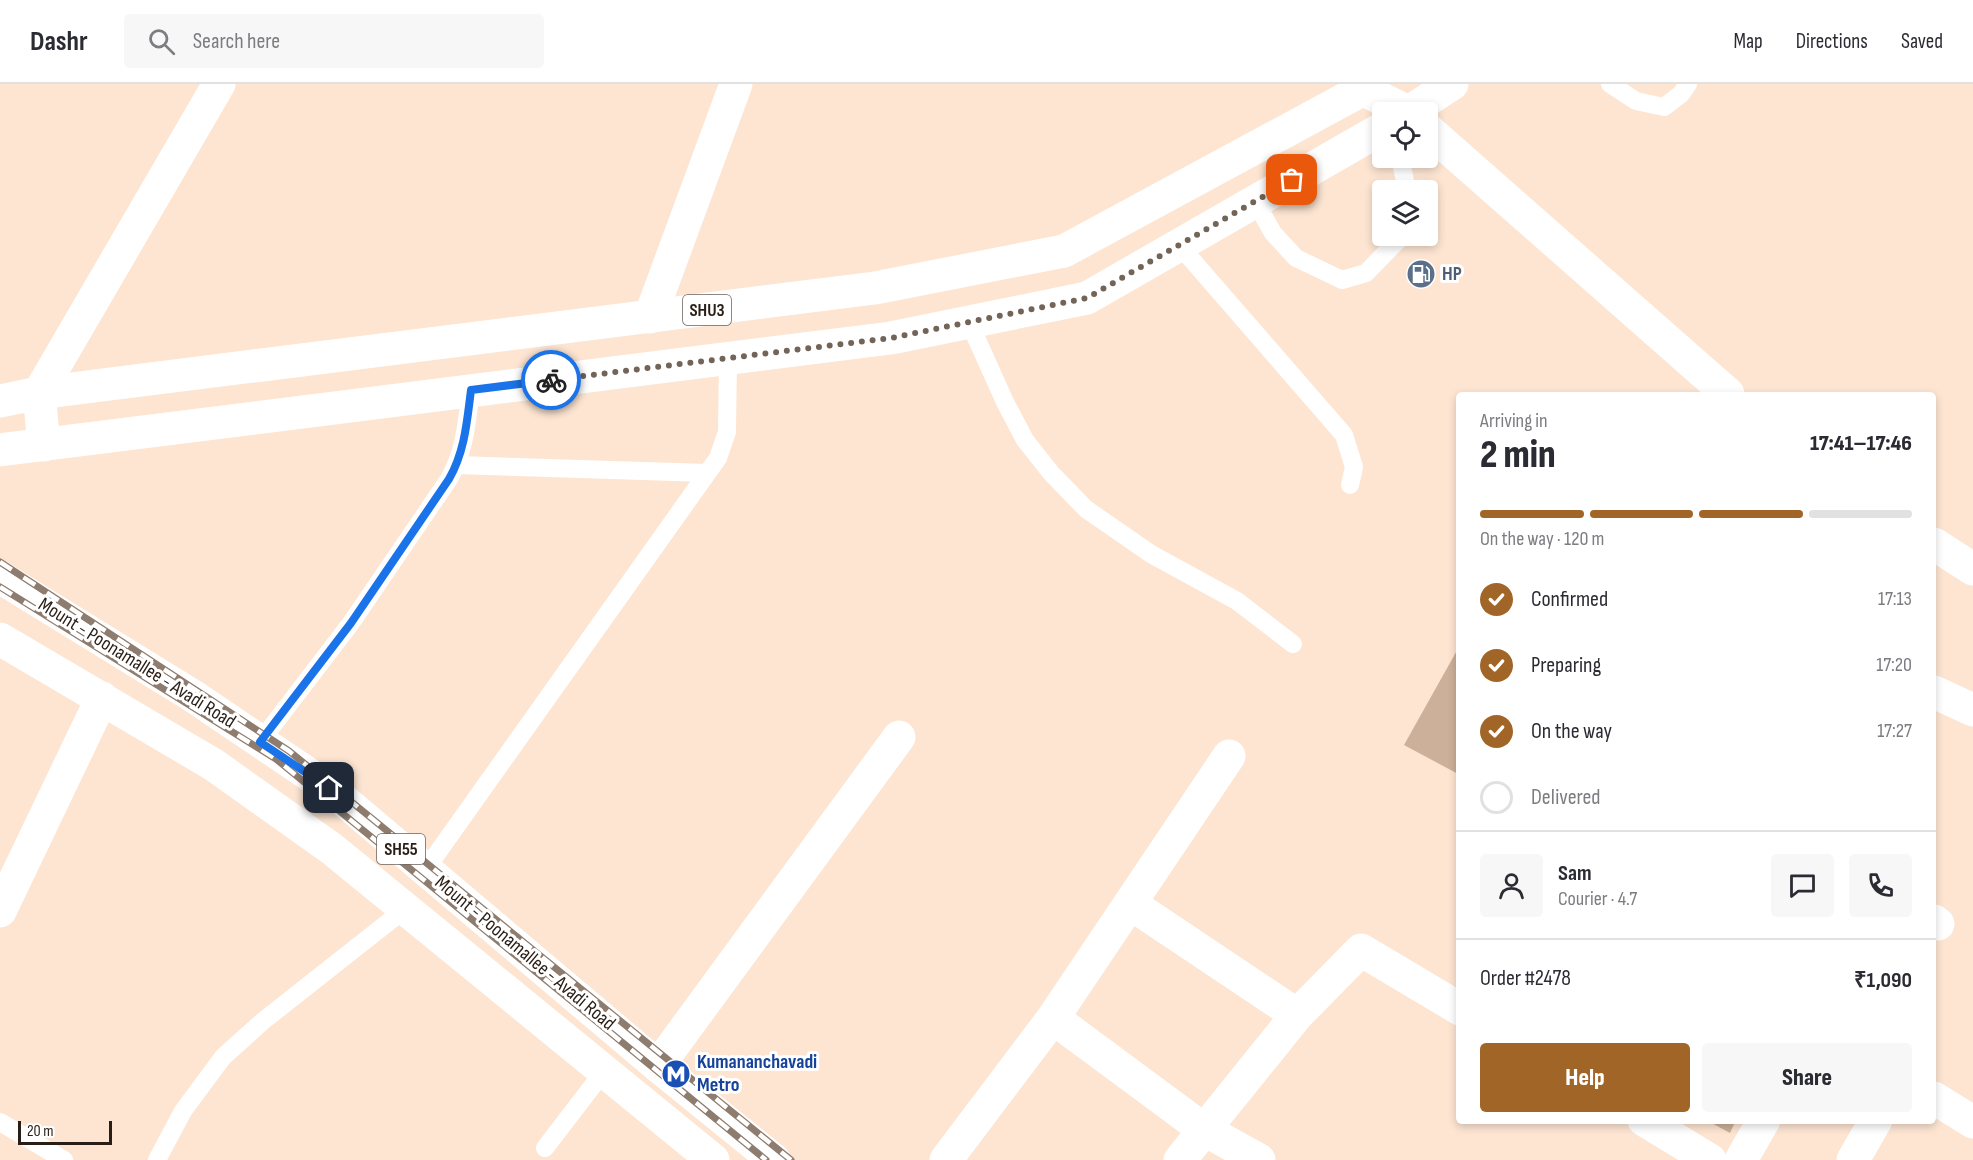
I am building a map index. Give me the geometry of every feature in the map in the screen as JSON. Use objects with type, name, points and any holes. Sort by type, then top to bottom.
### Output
[{"type":"main road","points":[[44,445],[39,393],[219,84]]},
{"type":"main road","points":[[650,317],[736,84]]},
{"type":"main road","points":[[1424,102],[1452,84]]},
{"type":"main road","points":[[1369,87],[1393,102]]},
{"type":"main road","name":"SHU3","points":[[0,401],[39,393],[875,288],[1064,251],[1369,87]]},
{"type":"main road","points":[[0,450],[891,338],[1087,298],[1372,134]]},
{"type":"main road","points":[[1438,139],[1726,392]]},
{"type":"main road","points":[[1936,545],[1973,569]]},
{"type":"main road","name":"Mount - Poonamallee - Avadi Road","points":[[0,577],[193,696],[329,788],[658,1066],[774,1160]]},
{"type":"main road","name":"Mount - Poonamallee - Avadi Road","points":[[0,639],[214,765],[332,849],[713,1160]]},
{"type":"main road","points":[[1936,693],[1973,710]]},
{"type":"main road","points":[[0,911],[102,698]]},
{"type":"main road","points":[[658,1066],[899,737]]},
{"type":"main road","points":[[946,1160],[1053,1018],[1229,756]]},
{"type":"main road","points":[[1131,904],[1297,1015]]},
{"type":"main road","points":[[1180,1160],[1297,1015],[1361,950],[1456,1007]]},
{"type":"main road","points":[[1053,1018],[1203,1129],[1259,1160]]},
{"type":"main road","points":[[1936,1099],[1973,1122]]},
{"type":"main road","points":[[1651,1124],[1710,1160]]},
{"type":"main road","points":[[1741,1160],[1762,1124]]},
{"type":"main road","points":[[1853,1160],[1873,1124]]},
{"type":"lane","points":[[1610,84],[1636,101],[1664,107],[1681,94],[1688,84]]},
{"type":"lane","points":[[1255,201],[1273,233],[1296,258],[1342,280],[1366,273],[1392,246]]},
{"type":"lane","points":[[1179,245],[1344,435],[1354,467],[1350,485]]},
{"type":"lane","points":[[969,322],[1025,440],[1051,473],[1086,509],[1151,554],[1237,601],[1293,644]]},
{"type":"lane","points":[[426,869],[718,458],[727,432],[728,358]]},
{"type":"lane","points":[[260,742],[351,623],[456,465],[464,442],[471,390]]},
{"type":"lane","points":[[456,465],[708,473]]},
{"type":"lane","points":[[157,1160],[183,1111],[223,1057],[263,1022],[405,909]]},
{"type":"lane","points":[[545,1148],[604,1071]]},
{"type":"lane","points":[[0,1122],[64,1160]]},
{"type":"building","points":[[1456,652],[1456,773],[1404,745]]},
{"type":"building","points":[[1713,1124],[1734,1124],[1730,1133]]},
{"type":"railway","points":[[0,562],[289,751],[791,1160]]},
{"type":"railway","points":[[0,587],[276,759],[766,1160]]},
{"type":"way so far","points":[[551,380],[891,338],[1087,298],[1292,180]]},
{"type":"place","name":"HP","points":[[1421,274]]},
{"type":"place","name":"Kumananchavadi Metro","points":[[676,1074]]},
{"type":"route","points":[[329,788],[260,742],[351,623],[449,479],[464,442],[471,390],[551,380]]}]
